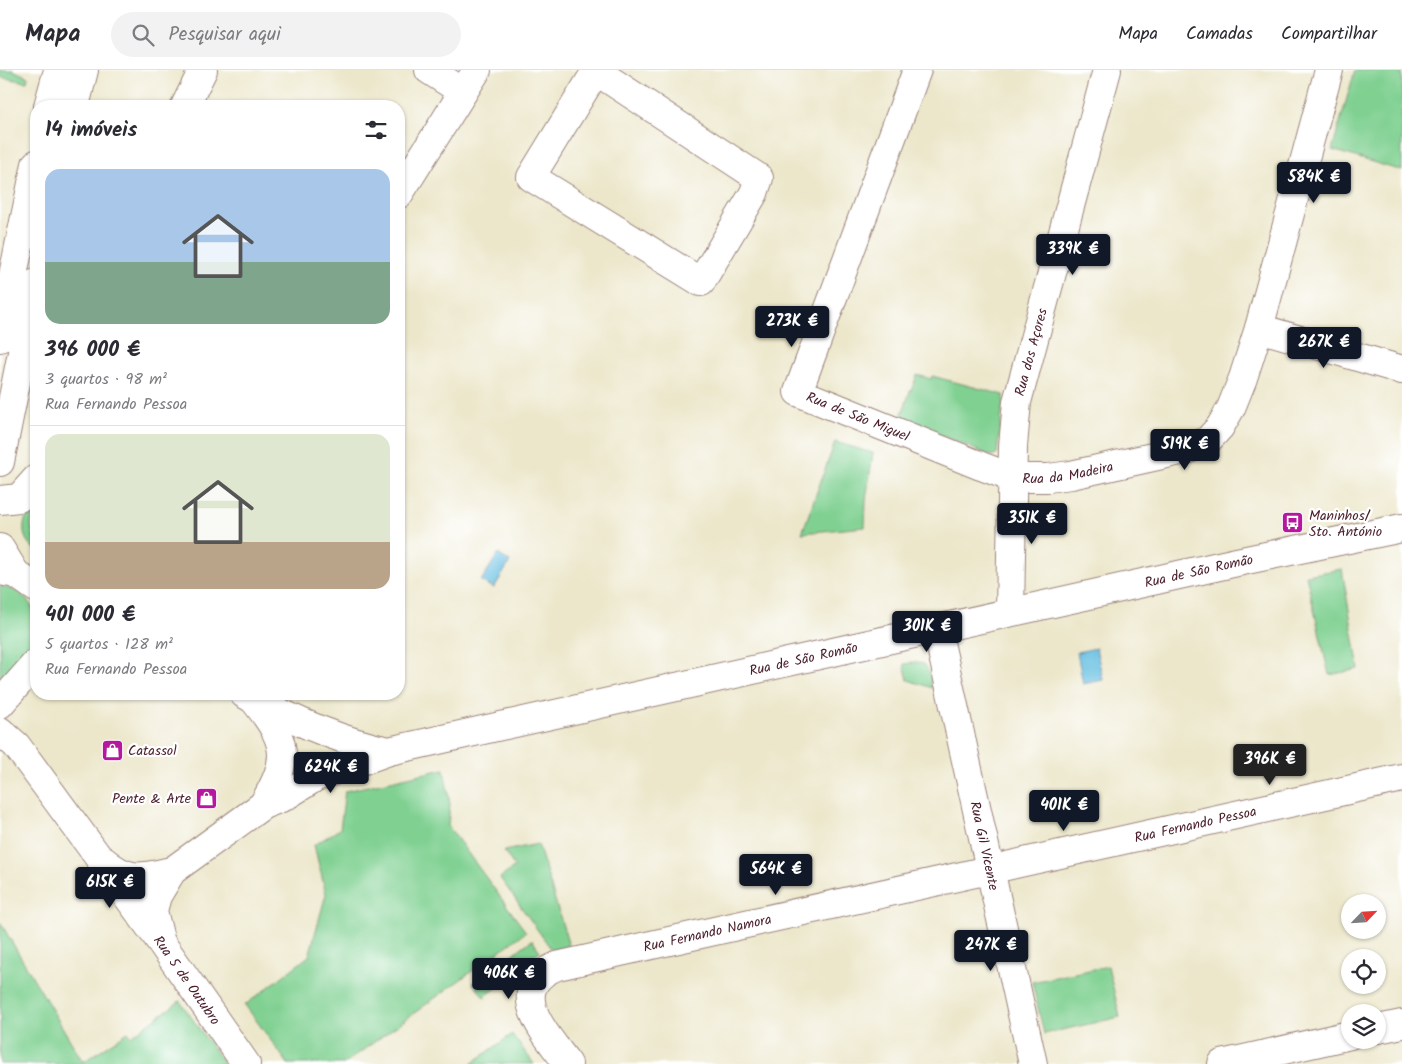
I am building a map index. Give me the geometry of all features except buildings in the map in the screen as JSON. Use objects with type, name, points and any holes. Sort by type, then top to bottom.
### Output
[{"type":"street","points":[[50,100],[58,70]]},
{"type":"street","points":[[78,100],[84,70]]},
{"type":"street","points":[[188,100],[202,70]]},
{"type":"street","points":[[405,184],[470,81],[429,70]]},
{"type":"street","points":[[595,70],[760,178],[754,193],[701,282],[531,176],[595,70]]},
{"type":"street","name":"Rua de São Miguel","points":[[917,70],[798,392],[1013,478]]},
{"type":"street","name":"Rua dos Açores","points":[[1010,612],[1013,446],[1017,402],[1108,70]]},
{"type":"street","name":"Rua da Madeira","points":[[1013,478],[1071,476],[1189,448],[1208,440],[1220,427],[1232,408],[1259,328],[1329,70]]},
{"type":"street","points":[[0,338],[30,193]]},
{"type":"street","points":[[0,462],[30,313]]},
{"type":"street","points":[[1259,328],[1402,370]]},
{"type":"street","points":[[0,500],[19,498],[30,488]]},
{"type":"street","name":"Rua de São Romão","points":[[257,700],[332,736],[359,745],[389,751],[1317,544],[1402,528]]},
{"type":"street","points":[[0,548],[17,578]]},
{"type":"street","name":"Rua Gil Vicente","points":[[937,629],[1033,1064]]},
{"type":"street","points":[[0,704],[30,670]]},
{"type":"street","points":[[252,700],[278,734],[282,746],[280,773],[263,805]]},
{"type":"street","name":"Rua 5 de Outubro","points":[[0,732],[16,745],[160,941],[246,1064]]},
{"type":"street","points":[[160,941],[153,911],[157,896],[172,871],[263,805],[284,797],[316,777],[389,751]]},
{"type":"street","name":"Rua Fernando Pessoa","points":[[989,870],[1402,778]]},
{"type":"street","points":[[94,852],[114,869],[129,877],[144,877],[172,871]]},
{"type":"street","name":"Rua Fernando Namora","points":[[568,1064],[535,1018],[530,1004],[532,990],[538,978],[547,970],[989,870]]},
{"type":"street","points":[[1386,1027],[1402,1024]]},
{"type":"street","points":[[1222,1064],[1341,1037]]},
{"type":"green space","points":[[0,70],[13,70],[28,77],[27,82],[0,77]]},
{"type":"green space","points":[[1355,70],[1402,70],[1402,171],[1332,150]]},
{"type":"green space","points":[[917,375],[931,379],[932,376],[1004,395],[997,454],[991,456],[902,419],[901,417]]},
{"type":"green space","points":[[835,442],[873,453],[866,500],[865,527],[802,533]]},
{"type":"green space","points":[[30,510],[30,545],[24,534]]},
{"type":"green space","points":[[1342,569],[1359,669],[1329,675],[1306,575]]},
{"type":"green space","points":[[0,586],[21,594],[30,604],[30,650],[0,684]]},
{"type":"green space","points":[[917,662],[925,665],[927,668],[932,688],[908,680],[904,664]]},
{"type":"green space","points":[[444,769],[450,804],[448,826],[526,932],[344,1064],[288,1064],[245,1005],[309,956],[326,894],[314,845],[340,829],[345,791]]},
{"type":"green space","points":[[538,844],[569,946],[552,950],[500,878],[515,867],[504,851]]},
{"type":"green space","points":[[0,922],[83,1062],[128,1032],[131,1036],[180,1001],[224,1064],[0,1064]]},
{"type":"green space","points":[[532,940],[540,951],[524,961],[517,968],[513,976],[484,997],[473,983]]},
{"type":"green space","points":[[1108,966],[1120,1017],[1044,1034],[1032,982]]},
{"type":"green space","points":[[511,1035],[534,1064],[471,1064]]},
{"type":"water","points":[[498,554],[510,562],[494,588],[481,581]]},
{"type":"water","points":[[1096,648],[1103,680],[1083,684],[1077,652]]},
{"type":"place","name":"Maninhos/ Sto. António","points":[[1293,523]]},
{"type":"place","name":"Catassol","points":[[112,750]]},
{"type":"place","name":"Pente & Arte","points":[[207,798]]}]
